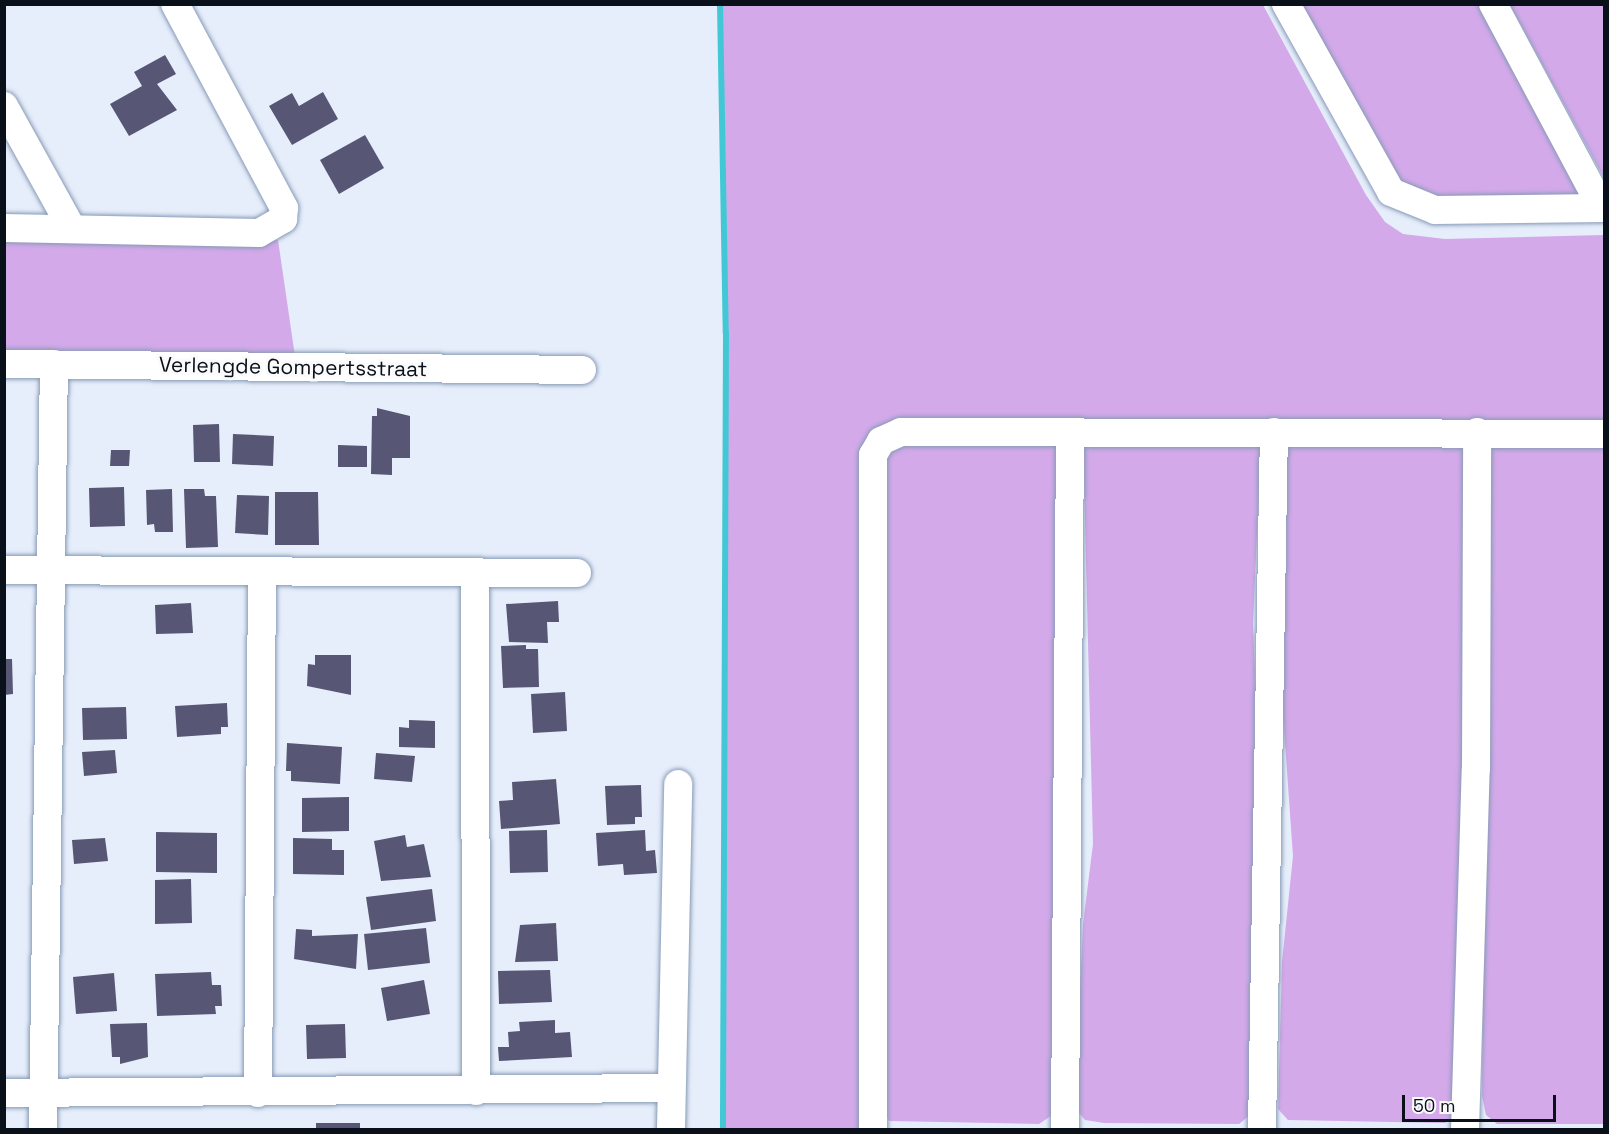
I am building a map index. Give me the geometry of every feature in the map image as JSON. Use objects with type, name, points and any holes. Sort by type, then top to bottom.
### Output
[{"type":"street","points":[[4,228],[71,227],[259,234],[283,219],[284,208],[175,4]]},
{"type":"street","points":[[1286,4],[1390,192],[1435,210],[1603,208],[1493,4]]},
{"type":"street","points":[[4,106],[71,227]]},
{"type":"street","name":"Verlengde Gompertsstraat","points":[[4,364],[582,370]]},
{"type":"street","points":[[43,1130],[54,364]]},
{"type":"street","points":[[873,1130],[873,454],[881,441],[901,432],[1605,434]]},
{"type":"street","points":[[1065,1130],[1070,432]]},
{"type":"street","points":[[1262,1130],[1274,432]]},
{"type":"street","points":[[1465,1130],[1476,769],[1477,432]]},
{"type":"street","points":[[4,570],[262,575],[475,576],[577,573]]},
{"type":"street","points":[[258,1093],[262,575]]},
{"type":"street","points":[[475,576],[476,1091]]},
{"type":"street","points":[[671,1130],[669,1088],[678,784]]},
{"type":"street","points":[[4,1093],[258,1093],[669,1088]]},
{"type":"shaded area","points":[[720,5],[1263,5],[1366,195],[1385,222],[1403,234],[1445,239],[1604,235],[1604,423],[872,437],[864,1129],[723,1129],[726,333]]},
{"type":"shaded area","points":[[1286,5],[1496,5],[1599,194],[1424,220]]},
{"type":"shaded area","points":[[1510,5],[1604,5],[1604,178]]},
{"type":"shaded area","points":[[5,240],[278,240],[297,370],[5,368]]},
{"type":"shaded area","points":[[902,441],[1059,443],[1051,1116],[1039,1124],[889,1121],[882,1108],[883,462]]},
{"type":"shaded area","points":[[1083,441],[1261,445],[1253,623],[1259,766],[1250,1115],[1239,1124],[1104,1123],[1085,1120],[1075,1108],[1083,924],[1093,844]]},
{"type":"shaded area","points":[[1292,442],[1458,443],[1470,461],[1456,1115],[1445,1123],[1288,1120],[1278,1109],[1282,962],[1293,856],[1276,616],[1285,450]]},
{"type":"shaded area","points":[[1604,443],[1604,1124],[1497,1124],[1486,1115],[1482,1096],[1487,456],[1492,445]]},
{"type":"building","points":[[165,55],[176,74],[157,84],[177,110],[129,136],[110,104],[142,86],[134,72]]},
{"type":"building","points":[[323,92],[338,119],[292,145],[269,106],[292,93],[299,106]]},
{"type":"building","points":[[365,135],[384,168],[339,194],[320,160]]},
{"type":"building","points":[[377,408],[410,416],[410,458],[392,458],[392,475],[371,474],[372,416],[377,416]]},
{"type":"building","points":[[219,424],[220,462],[194,462],[193,425]]},
{"type":"building","points":[[233,434],[274,436],[273,466],[232,464]]},
{"type":"building","points":[[338,445],[367,446],[367,467],[338,467]]},
{"type":"building","points":[[111,450],[130,450],[129,466],[110,466]]},
{"type":"building","points":[[124,487],[125,526],[90,527],[89,488]]},
{"type":"building","points":[[172,489],[173,532],[155,532],[154,524],[147,525],[146,490]]},
{"type":"building","points":[[184,489],[204,489],[205,496],[216,496],[218,547],[186,548]]},
{"type":"building","points":[[275,492],[318,492],[319,545],[275,545]]},
{"type":"building","points":[[237,495],[269,496],[268,535],[235,533]]},
{"type":"building","points":[[558,601],[559,622],[547,622],[548,643],[509,642],[506,604]]},
{"type":"building","points":[[191,603],[193,633],[156,634],[155,605]]},
{"type":"building","points":[[526,645],[526,649],[538,649],[539,687],[503,688],[501,646]]},
{"type":"building","points":[[315,655],[351,655],[351,695],[307,686],[308,664],[315,665]]},
{"type":"building","points":[[4,659],[12,659],[13,694],[4,695]]},
{"type":"building","points":[[565,692],[567,731],[533,733],[531,694]]},
{"type":"building","points":[[227,703],[228,727],[221,727],[221,734],[177,737],[175,706]]},
{"type":"building","points":[[126,707],[127,739],[83,740],[82,708]]},
{"type":"building","points":[[409,720],[435,721],[435,748],[399,747],[399,727],[409,728]]},
{"type":"building","points":[[287,743],[342,747],[340,784],[291,781],[291,771],[286,771]]},
{"type":"building","points":[[115,750],[117,773],[84,776],[82,752]]},
{"type":"building","points":[[376,753],[415,756],[412,782],[374,779]]},
{"type":"building","points":[[556,779],[560,824],[501,829],[499,801],[513,800],[512,782]]},
{"type":"building","points":[[641,785],[642,817],[635,817],[635,824],[607,825],[605,786]]},
{"type":"building","points":[[349,797],[349,831],[302,832],[302,798]]},
{"type":"building","points":[[547,830],[548,872],[510,873],[509,831]]},
{"type":"building","points":[[645,830],[646,851],[655,850],[657,873],[624,875],[623,864],[598,866],[596,833]]},
{"type":"building","points":[[156,832],[217,833],[217,873],[156,872]]},
{"type":"building","points":[[405,835],[407,847],[424,844],[431,877],[381,881],[374,841]]},
{"type":"building","points":[[105,838],[108,861],[74,864],[72,840]]},
{"type":"building","points":[[293,838],[332,839],[332,850],[344,850],[344,875],[293,874]]},
{"type":"building","points":[[191,879],[192,923],[155,924],[155,880]]},
{"type":"building","points":[[432,889],[436,921],[371,930],[366,897]]},
{"type":"building","points":[[556,923],[558,961],[515,962],[520,925]]},
{"type":"building","points":[[426,928],[430,963],[368,970],[364,934]]},
{"type":"building","points":[[296,929],[312,930],[312,936],[358,934],[356,969],[294,959]]},
{"type":"building","points":[[550,970],[552,1002],[499,1004],[498,971]]},
{"type":"building","points":[[211,972],[212,985],[221,985],[222,1006],[215,1006],[216,1014],[157,1016],[155,974]]},
{"type":"building","points":[[114,973],[117,1011],[76,1014],[73,977]]},
{"type":"building","points":[[424,980],[430,1014],[387,1021],[381,988]]},
{"type":"building","points":[[555,1020],[555,1033],[570,1032],[572,1057],[499,1061],[498,1047],[509,1047],[508,1032],[520,1031],[519,1022]]},
{"type":"building","points":[[147,1023],[148,1057],[120,1064],[120,1057],[112,1057],[110,1024]]},
{"type":"building","points":[[345,1024],[346,1058],[307,1059],[306,1025]]},
{"type":"building","points":[[316,1123],[360,1123],[360,1130],[316,1130]]},
{"type":"waterway","points":[[720,4],[726,333],[723,1130]]}]
